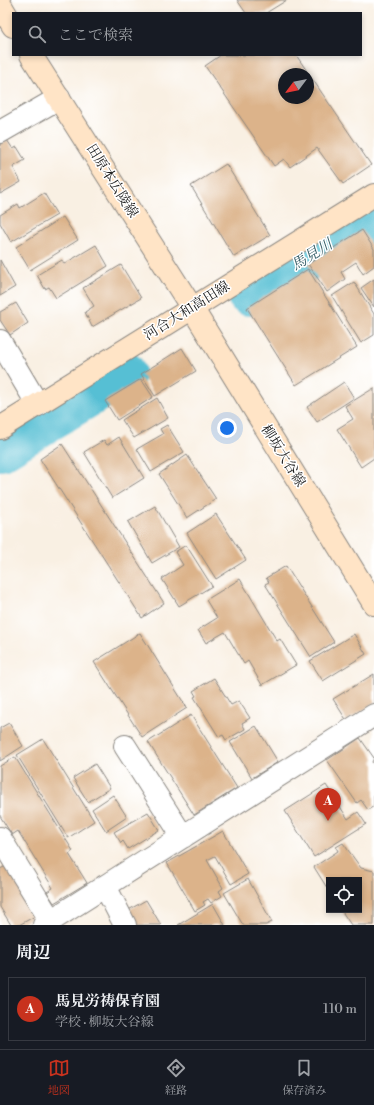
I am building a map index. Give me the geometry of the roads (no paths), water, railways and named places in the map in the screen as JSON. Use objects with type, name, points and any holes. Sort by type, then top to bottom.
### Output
[{"type":"main road","points":[[0,4],[12,24]]},
{"type":"main road","name":"田原本広陵線","points":[[32,56],[192,308]]},
{"type":"main road","name":"河合大和高田線","points":[[0,428],[374,195]]},
{"type":"main road","name":"柳坂大谷線","points":[[192,308],[374,604]]},
{"type":"street","points":[[0,132],[59,98]]},
{"type":"street","points":[[0,341],[38,405]]},
{"type":"street","points":[[0,838],[47,923],[374,715]]},
{"type":"street","points":[[125,746],[182,837]]},
{"type":"street","points":[[106,886],[125,925]]},
{"type":"waterway","name":"馬見川","points":[[249,293],[374,217]]},
{"type":"waterway","name":"馬見川","points":[[0,448],[123,373]]},
{"type":"place","name":"馬見労祷保育園","points":[[328,821]]}]
